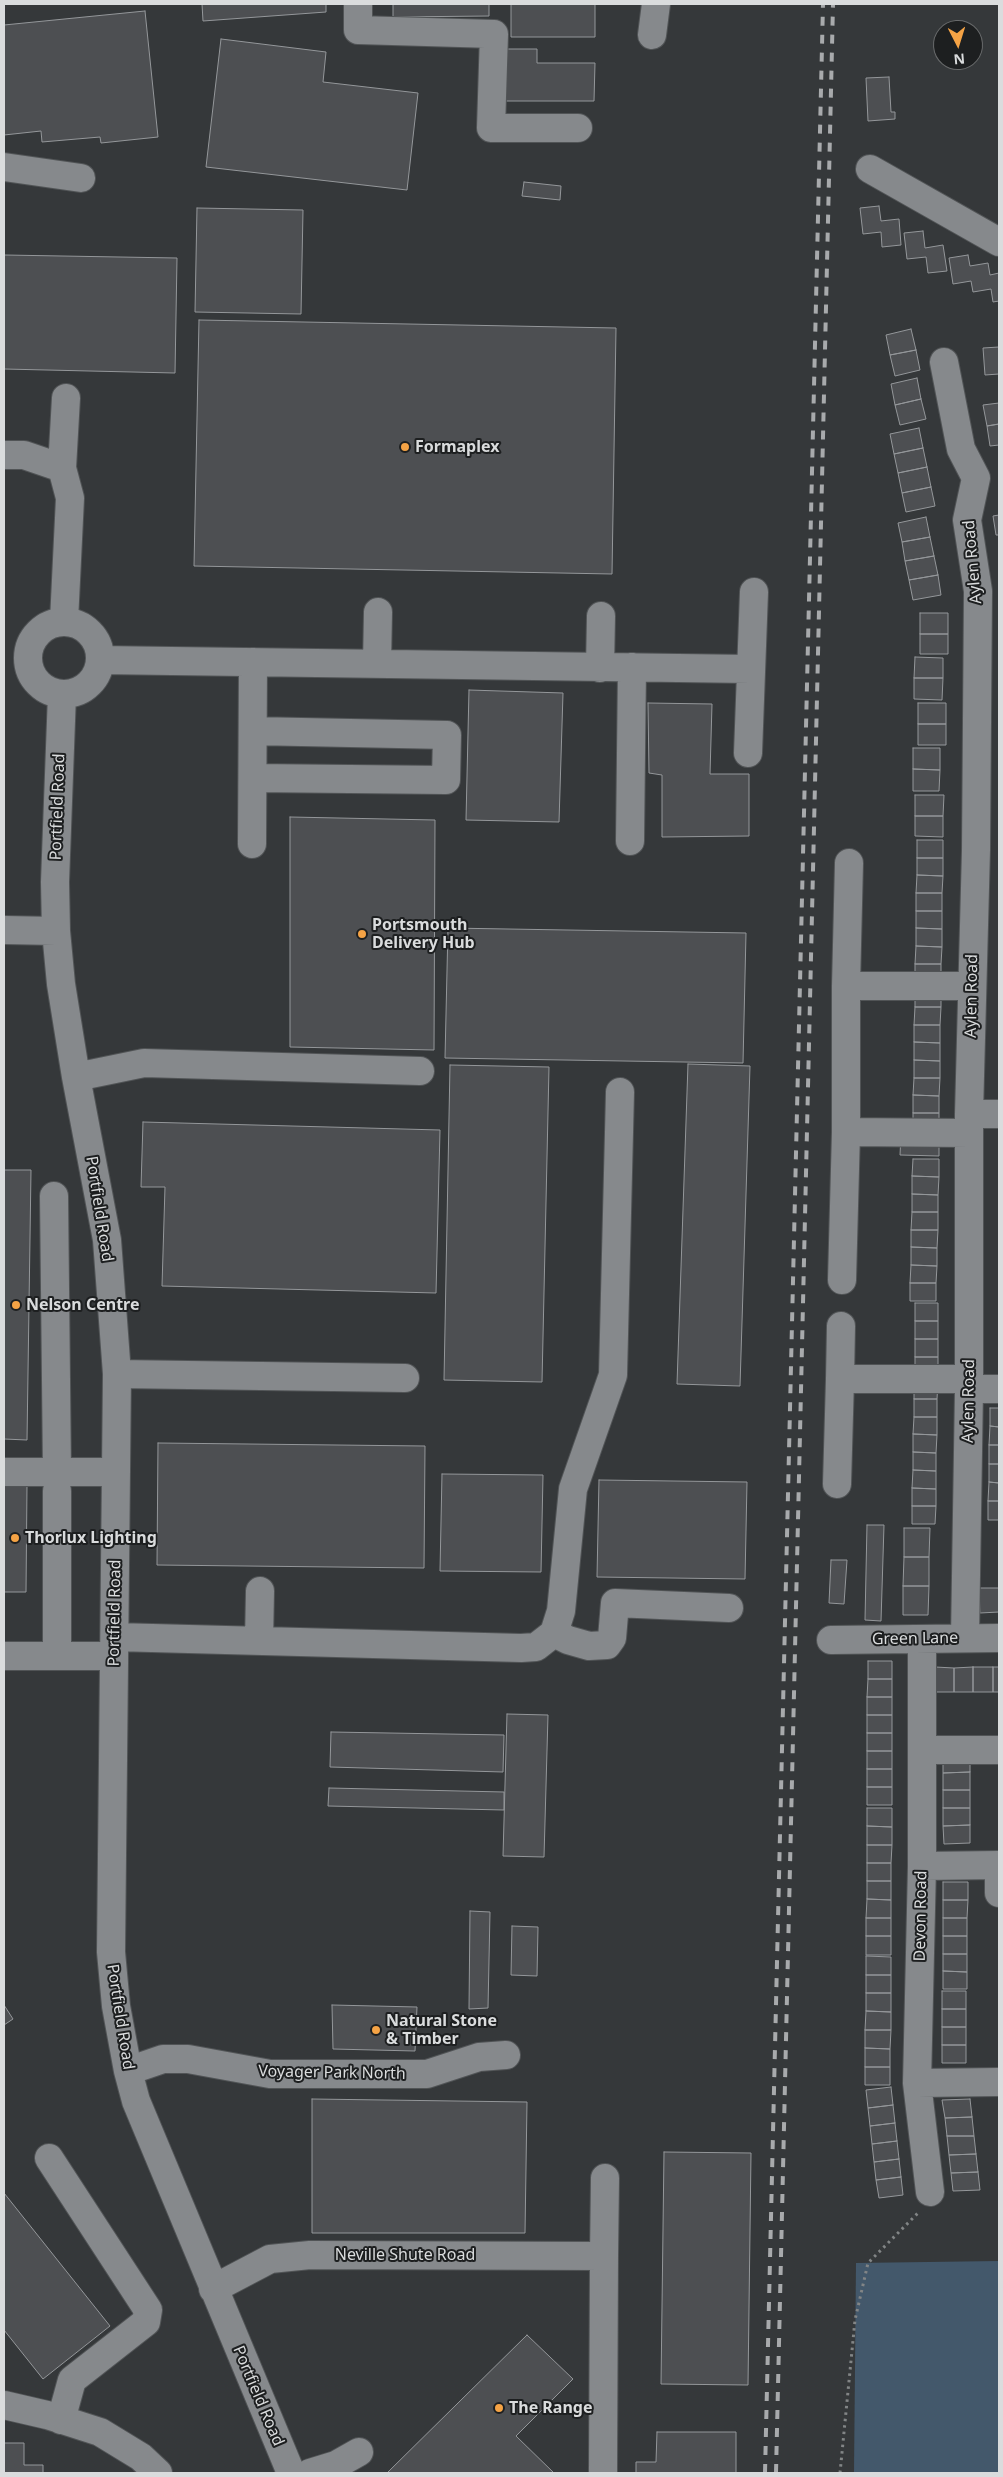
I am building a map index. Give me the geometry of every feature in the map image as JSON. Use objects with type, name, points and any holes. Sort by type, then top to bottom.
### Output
[{"type":"street","points":[[652,35],[656,4]]},
{"type":"street","points":[[358,17],[494,34],[491,128],[578,128]]},
{"type":"street","points":[[4,168],[81,178]]},
{"type":"street","points":[[870,169],[999,242]]},
{"type":"street","name":"Aylen Road","points":[[944,362],[961,449],[988,475],[967,520],[978,591],[987,850],[972,986],[969,1124],[969,1384],[965,1638]]},
{"type":"street","points":[[64,622],[70,498],[62,468],[66,398]]},
{"type":"street","points":[[14,455],[62,468]]},
{"type":"street","points":[[748,753],[754,592]]},
{"type":"street","points":[[377,664],[378,612]]},
{"type":"street","points":[[600,668],[602,616]]},
{"type":"street","points":[[64,622],[77,624],[88,630],[96,640],[100,660],[97,672],[90,682],[80,690],[62,694],[50,691],[39,684],[16,654],[49,625],[64,622]]},
{"type":"street","points":[[100,660],[750,669]]},
{"type":"street","points":[[252,844],[253,662]]},
{"type":"street","points":[[630,841],[632,667]]},
{"type":"street","name":"Portfield Road","points":[[62,694],[55,875],[56,930],[61,984],[76,1077],[107,1240],[117,1374],[111,1952],[116,2006],[128,2071],[136,2101],[290,2473]]},
{"type":"street","points":[[253,731],[447,735],[446,780],[253,778]]},
{"type":"street","points":[[842,1280],[846,1132],[846,986],[849,863]]},
{"type":"street","points":[[4,930],[56,930]]},
{"type":"street","points":[[846,986],[972,986]]},
{"type":"street","points":[[76,1077],[144,1063],[420,1071]]},
{"type":"street","points":[[545,1640],[560,1611],[572,1489],[613,1375],[620,1092]]},
{"type":"street","points":[[846,1132],[969,1124],[999,1114]]},
{"type":"street","points":[[54,1196],[57,1656]]},
{"type":"street","points":[[837,1484],[841,1326]]},
{"type":"street","points":[[117,1374],[406,1378]]},
{"type":"street","points":[[840,1379],[969,1384],[999,1388]]},
{"type":"street","points":[[4,1472],[57,1482],[116,1472]]},
{"type":"street","points":[[259,1642],[260,1591]]},
{"type":"street","points":[[4,1656],[57,1656],[114,1646],[259,1642],[568,1640],[589,1646],[607,1644],[612,1638],[615,1603],[729,1608]]},
{"type":"street","name":"Green Lane","points":[[831,1640],[999,1638]]},
{"type":"street","name":"Devon Road","points":[[922,1640],[922,1866],[917,2082],[930,2192]]},
{"type":"street","points":[[922,1750],[999,1750]]},
{"type":"street","points":[[922,1866],[999,1865],[999,1893]]},
{"type":"street","name":"Voyager Park North","points":[[128,2071],[162,2058],[188,2060],[270,2074],[427,2074],[478,2057],[506,2055]]},
{"type":"street","points":[[917,2082],[999,2082]]},
{"type":"street","points":[[49,2158],[148,2310],[146,2322],[72,2380],[61,2420]]},
{"type":"street","points":[[602,2473],[605,2178]]},
{"type":"street","name":"Neville Shute Road","points":[[213,2289],[270,2259],[310,2255],[604,2256]]},
{"type":"street","points":[[4,2405],[100,2432],[142,2457],[158,2473]]},
{"type":"street","points":[[310,2473],[344,2464]]},
{"type":"path","points":[[840,2473],[855,2320],[868,2263],[924,2207],[930,2192]]},
{"type":"shaded area","points":[[999,2261],[999,2473],[854,2473],[856,2263]]},
{"type":"building","points":[[202,4],[326,4],[326,12],[203,21]]},
{"type":"building","points":[[393,4],[489,4],[489,16],[393,17]]},
{"type":"building","points":[[511,4],[595,4],[595,37],[511,37]]},
{"type":"building","points":[[145,11],[158,137],[101,143],[100,137],[42,142],[41,131],[4,135],[4,25]]},
{"type":"building","points":[[221,39],[326,52],[323,82],[418,93],[407,190],[206,167]]},
{"type":"building","points":[[502,49],[537,49],[537,63],[595,63],[594,101],[502,101]]},
{"type":"building","points":[[889,77],[891,112],[895,112],[895,119],[868,121],[866,78]]},
{"type":"building","points":[[524,182],[561,186],[560,200],[522,196]]},
{"type":"building","points":[[879,206],[881,221],[899,219],[901,245],[882,247],[881,232],[863,234],[860,208]]},
{"type":"building","points":[[197,208],[303,210],[301,314],[195,312]]},
{"type":"building","points":[[923,231],[925,248],[943,245],[947,271],[928,273],[926,257],[907,259],[904,233]]},
{"type":"building","points":[[4,255],[177,258],[175,373],[4,369]]},
{"type":"building","points":[[968,255],[970,266],[988,263],[990,275],[999,273],[999,301],[993,302],[991,289],[973,292],[971,281],[953,284],[949,258]]},
{"type":"building","name":"Formaplex","points":[[199,320],[616,328],[612,574],[194,566]]},
{"type":"building","points":[[911,329],[916,350],[890,355],[886,335]]},
{"type":"building","points":[[999,347],[999,374],[985,375],[983,348]]},
{"type":"building","points":[[916,350],[920,370],[895,376],[890,355]]},
{"type":"building","points":[[917,378],[921,399],[895,405],[891,384]]},
{"type":"building","points":[[921,399],[926,419],[900,425],[895,405]]},
{"type":"building","points":[[999,403],[999,424],[987,426],[983,405]]},
{"type":"building","points":[[999,424],[999,445],[990,446],[987,426]]},
{"type":"building","points":[[919,428],[923,448],[894,454],[890,434]]},
{"type":"building","points":[[923,448],[927,467],[898,473],[894,454]]},
{"type":"building","points":[[927,467],[931,487],[902,493],[898,473]]},
{"type":"building","points":[[931,487],[935,506],[906,512],[902,493]]},
{"type":"building","points":[[999,515],[999,535],[996,535],[993,516]]},
{"type":"building","points":[[926,517],[930,537],[902,542],[898,523]]},
{"type":"building","points":[[930,537],[934,556],[905,561],[902,542]]},
{"type":"building","points":[[934,556],[938,575],[909,580],[905,561]]},
{"type":"building","points":[[938,575],[941,595],[913,600],[909,580]]},
{"type":"building","points":[[920,613],[948,613],[948,634],[920,634]]},
{"type":"building","points":[[920,634],[948,634],[948,654],[920,654]]},
{"type":"building","points":[[915,657],[943,658],[943,678],[914,678]]},
{"type":"building","points":[[914,678],[943,678],[942,700],[914,699]]},
{"type":"building","points":[[469,690],[563,693],[559,822],[466,820]]},
{"type":"building","points":[[648,703],[712,704],[710,774],[749,774],[749,836],[662,837],[662,775],[649,773]]},
{"type":"building","points":[[918,703],[946,703],[946,724],[918,724]]},
{"type":"building","points":[[918,724],[946,724],[946,745],[918,745]]},
{"type":"building","points":[[913,748],[940,748],[940,770],[913,769]]},
{"type":"building","points":[[913,769],[940,770],[939,791],[913,791]]},
{"type":"building","points":[[915,795],[944,795],[943,816],[915,816]]},
{"type":"building","points":[[915,816],[943,816],[943,837],[915,836]]},
{"type":"building","name":"Portsmouth Delivery Hub","points":[[290,817],[435,820],[434,1050],[290,1047]]},
{"type":"building","points":[[917,840],[943,840],[943,858],[917,858]]},
{"type":"building","points":[[917,858],[943,858],[943,876],[917,875]]},
{"type":"building","points":[[917,875],[943,876],[942,893],[916,893]]},
{"type":"building","points":[[916,893],[942,893],[942,911],[916,911]]},
{"type":"building","points":[[916,911],[942,911],[942,929],[916,928]]},
{"type":"building","points":[[448,928],[746,933],[743,1063],[445,1058]]},
{"type":"building","points":[[916,928],[942,929],[942,947],[916,946]]},
{"type":"building","points":[[916,946],[942,947],[941,964],[915,964]]},
{"type":"building","points":[[915,964],[941,964],[941,982],[915,981]]},
{"type":"building","points":[[915,990],[941,990],[941,1007],[915,1007]]},
{"type":"building","points":[[915,1007],[941,1007],[940,1025],[914,1025]]},
{"type":"building","points":[[914,1025],[940,1025],[940,1043],[914,1042]]},
{"type":"building","points":[[914,1042],[940,1043],[940,1061],[914,1060]]},
{"type":"building","points":[[914,1060],[940,1061],[940,1078],[914,1078]]},
{"type":"building","points":[[688,1064],[750,1066],[740,1386],[677,1384]]},
{"type":"building","points":[[450,1065],[549,1067],[542,1382],[444,1380]]},
{"type":"building","points":[[914,1078],[940,1078],[939,1096],[913,1095]]},
{"type":"building","points":[[913,1095],[939,1096],[939,1113],[913,1113]]},
{"type":"building","points":[[913,1113],[939,1113],[939,1131],[913,1130]]},
{"type":"building","points":[[143,1122],[440,1130],[436,1293],[162,1286],[165,1187],[141,1187]]},
{"type":"building","points":[[901,1135],[939,1136],[939,1156],[900,1155]]},
{"type":"building","points":[[913,1159],[939,1159],[939,1177],[912,1176]]},
{"type":"building","name":"Nelson Centre","points":[[4,1170],[31,1170],[27,1440],[4,1439]]},
{"type":"building","points":[[912,1176],[939,1177],[938,1195],[912,1194]]},
{"type":"building","points":[[912,1194],[938,1195],[938,1212],[912,1212]]},
{"type":"building","points":[[912,1212],[938,1212],[938,1230],[911,1230]]},
{"type":"building","points":[[911,1230],[938,1230],[937,1248],[911,1247]]},
{"type":"building","points":[[911,1247],[937,1248],[937,1266],[911,1265]]},
{"type":"building","points":[[911,1265],[937,1266],[936,1283],[910,1283]]},
{"type":"building","points":[[910,1283],[936,1283],[936,1301],[910,1301]]},
{"type":"building","points":[[915,1303],[938,1303],[938,1321],[915,1321]]},
{"type":"building","points":[[915,1321],[938,1321],[938,1339],[915,1339]]},
{"type":"building","points":[[915,1339],[938,1339],[938,1357],[915,1357]]},
{"type":"building","points":[[915,1357],[938,1357],[938,1375],[915,1375]]},
{"type":"building","points":[[914,1381],[938,1381],[937,1399],[914,1399]]},
{"type":"building","points":[[914,1399],[937,1399],[937,1417],[914,1417]]},
{"type":"building","points":[[990,1408],[999,1408],[999,1427],[990,1426]]},
{"type":"building","points":[[914,1417],[937,1417],[937,1435],[913,1434]]},
{"type":"building","points":[[990,1426],[999,1427],[999,1445],[989,1445]]},
{"type":"building","points":[[913,1434],[937,1435],[936,1453],[913,1452]]},
{"type":"building","points":[[158,1443],[425,1446],[424,1568],[157,1565]]},
{"type":"building","points":[[989,1445],[999,1445],[999,1464],[989,1464]]},
{"type":"building","points":[[913,1452],[936,1453],[936,1471],[913,1470]]},
{"type":"building","points":[[989,1464],[999,1464],[999,1483],[989,1482]]},
{"type":"building","points":[[913,1470],[936,1471],[936,1489],[912,1488]]},
{"type":"building","points":[[442,1474],[543,1475],[541,1572],[440,1571]]},
{"type":"building","points":[[599,1480],[747,1482],[745,1579],[597,1577]]},
{"type":"building","points":[[989,1482],[999,1483],[999,1501],[988,1501]]},
{"type":"building","name":"Thorlux Lighting","points":[[4,1485],[27,1485],[26,1592],[4,1592]]},
{"type":"building","points":[[912,1488],[936,1489],[936,1506],[912,1506]]},
{"type":"building","points":[[988,1501],[999,1501],[999,1520],[988,1520]]},
{"type":"building","points":[[912,1506],[936,1506],[935,1524],[912,1524]]},
{"type":"building","points":[[867,1525],[884,1525],[881,1621],[865,1620]]},
{"type":"building","points":[[904,1528],[930,1528],[929,1557],[904,1557]]},
{"type":"building","points":[[904,1557],[929,1557],[929,1586],[903,1586]]},
{"type":"building","points":[[831,1560],[847,1560],[844,1604],[829,1603]]},
{"type":"building","points":[[903,1586],[929,1586],[928,1615],[903,1615]]},
{"type":"building","points":[[979,1588],[999,1588],[999,1612],[980,1613]]},
{"type":"building","points":[[868,1661],[892,1661],[892,1679],[868,1679]]},
{"type":"building","points":[[935,1667],[954,1668],[954,1692],[935,1692]]},
{"type":"building","points":[[973,1667],[993,1667],[993,1692],[973,1692]]},
{"type":"building","points":[[973,1667],[973,1692],[954,1692],[954,1668]]},
{"type":"building","points":[[993,1667],[999,1667],[999,1692],[993,1692]]},
{"type":"building","points":[[868,1679],[892,1679],[892,1697],[867,1697]]},
{"type":"building","points":[[867,1697],[892,1697],[892,1715],[867,1715]]},
{"type":"building","points":[[507,1714],[548,1715],[544,1857],[503,1856]]},
{"type":"building","points":[[867,1715],[892,1715],[892,1733],[867,1733]]},
{"type":"building","points":[[331,1732],[504,1735],[503,1772],[330,1767]]},
{"type":"building","points":[[867,1733],[892,1733],[892,1751],[867,1751]]},
{"type":"building","points":[[867,1751],[892,1751],[892,1769],[867,1769]]},
{"type":"building","points":[[943,1755],[970,1755],[970,1772],[943,1773]]},
{"type":"building","points":[[867,1769],[892,1769],[892,1787],[867,1787]]},
{"type":"building","points":[[970,1772],[970,1790],[943,1790],[943,1773]]},
{"type":"building","points":[[867,1787],[892,1787],[892,1805],[867,1805]]},
{"type":"building","points":[[329,1788],[504,1792],[504,1810],[328,1806]]},
{"type":"building","points":[[943,1790],[970,1790],[970,1808],[943,1808]]},
{"type":"building","points":[[867,1808],[892,1808],[892,1827],[867,1826]]},
{"type":"building","points":[[943,1808],[970,1808],[970,1825],[943,1826]]},
{"type":"building","points":[[970,1825],[970,1843],[944,1844],[943,1826]]},
{"type":"building","points":[[867,1826],[892,1827],[892,1845],[867,1845]]},
{"type":"building","points":[[867,1845],[892,1845],[891,1863],[867,1863]]},
{"type":"building","points":[[867,1863],[891,1863],[891,1881],[867,1881]]},
{"type":"building","points":[[867,1881],[891,1881],[891,1900],[867,1899]]},
{"type":"building","points":[[943,1882],[968,1882],[968,1900],[943,1900]]},
{"type":"building","points":[[867,1899],[891,1900],[891,1918],[866,1918]]},
{"type":"building","points":[[943,1900],[968,1900],[967,1918],[943,1918]]},
{"type":"building","points":[[470,1911],[490,1912],[488,2008],[469,2009]]},
{"type":"building","points":[[866,1918],[891,1918],[891,1936],[866,1936]]},
{"type":"building","points":[[943,1918],[967,1918],[967,1936],[943,1936]]},
{"type":"building","points":[[512,1926],[538,1927],[537,1976],[511,1975]]},
{"type":"building","points":[[866,1936],[891,1936],[891,1955],[866,1955]]},
{"type":"building","points":[[943,1936],[967,1936],[967,1954],[943,1954]]},
{"type":"building","points":[[943,1954],[967,1954],[967,1972],[943,1971]]},
{"type":"building","points":[[866,1956],[891,1957],[891,1975],[866,1975]]},
{"type":"building","points":[[943,1971],[967,1972],[967,1989],[943,1989]]},
{"type":"building","points":[[866,1975],[891,1975],[891,1993],[866,1993]]},
{"type":"building","points":[[942,1991],[966,1991],[966,2009],[942,2009]]},
{"type":"building","points":[[866,1993],[891,1993],[891,2012],[866,2011]]},
{"type":"building","points":[[4,2005],[13,2019],[4,2025]]},
{"type":"building","points":[[332,2005],[417,2007],[415,2051],[333,2049]]},
{"type":"building","points":[[942,2009],[966,2009],[966,2027],[942,2027]]},
{"type":"building","points":[[866,2011],[891,2012],[891,2030],[865,2030]]},
{"type":"building","points":[[942,2027],[966,2027],[966,2045],[942,2045]]},
{"type":"building","points":[[865,2030],[891,2030],[890,2049],[865,2048]]},
{"type":"building","points":[[942,2045],[966,2045],[966,2063],[942,2063]]},
{"type":"building","points":[[865,2048],[890,2049],[890,2067],[865,2067]]},
{"type":"building","points":[[865,2067],[890,2067],[890,2085],[865,2085]]},
{"type":"building","points":[[891,2087],[893,2105],[868,2108],[866,2090]]},
{"type":"building","points":[[312,2099],[527,2102],[525,2233],[312,2233]]},
{"type":"building","points":[[970,2099],[972,2117],[945,2118],[942,2100]]},
{"type":"building","points":[[893,2105],[895,2123],[870,2126],[868,2108]]},
{"type":"building","points":[[972,2117],[974,2136],[947,2136],[945,2118]]},
{"type":"building","points":[[895,2123],[897,2141],[872,2144],[870,2126]]},
{"type":"building","points":[[947,2136],[974,2136],[976,2154],[949,2155]]},
{"type":"building","points":[[897,2141],[899,2159],[874,2162],[872,2144]]},
{"type":"building","points":[[664,2152],[751,2153],[748,2385],[661,2384]]},
{"type":"building","points":[[976,2154],[978,2172],[951,2173],[949,2155]]},
{"type":"building","points":[[899,2159],[901,2177],[876,2180],[874,2162]]},
{"type":"building","points":[[978,2172],[980,2190],[953,2191],[951,2173]]},
{"type":"building","points":[[901,2177],[903,2195],[879,2198],[876,2180]]},
{"type":"building","points":[[4,2193],[110,2326],[43,2379],[4,2330]]},
{"type":"building","name":"The Range","points":[[527,2335],[573,2379],[516,2436],[554,2473],[387,2473]]},
{"type":"building","points":[[657,2432],[736,2432],[736,2473],[636,2473],[636,2462],[656,2462]]},
{"type":"building","points":[[4,2443],[24,2443],[24,2465],[43,2465],[43,2473],[4,2473]]},
{"type":"railway","points":[[765,2473],[823,4]]},
{"type":"railway","points":[[776,2473],[833,4]]},
{"type":"place","name":"Formaplex","points":[[405,447]]},
{"type":"place","name":"Portsmouth Delivery Hub","points":[[362,934]]},
{"type":"place","name":"Nelson Centre","points":[[16,1305]]},
{"type":"place","name":"Thorlux Lighting","points":[[15,1538]]},
{"type":"place","name":"Natural Stone & Timber","points":[[376,2030]]},
{"type":"place","name":"The Range","points":[[499,2408]]}]
